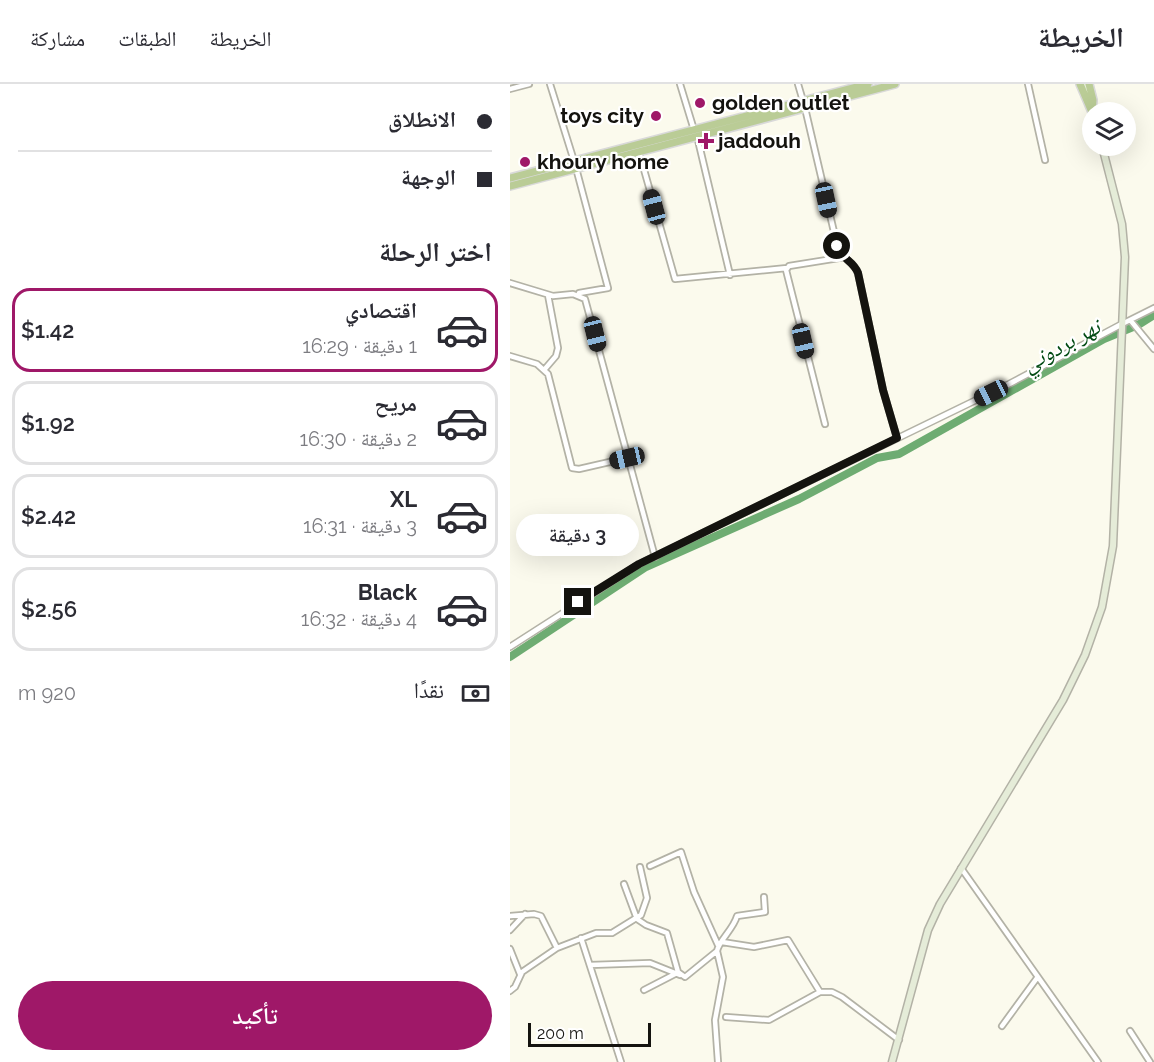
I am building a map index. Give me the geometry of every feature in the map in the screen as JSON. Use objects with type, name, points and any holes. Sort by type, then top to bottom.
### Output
[{"type":"highway","points":[[510,186],[575,164],[804,104],[868,84]]},
{"type":"highway","points":[[804,104],[895,84]]},
{"type":"highway","points":[[1087,84],[1090,102]]},
{"type":"highway","points":[[510,178],[639,152],[695,133]]},
{"type":"main road","points":[[1087,84],[1090,102]]},
{"type":"main road","points":[[892,1062],[928,930],[961,868],[1063,700],[1097,625],[1107,588],[1113,546],[1124,240],[1104,156]]},
{"type":"street","points":[[510,89],[529,84]]},
{"type":"street","points":[[510,283],[558,296],[608,288],[575,164],[550,84]]},
{"type":"street","points":[[680,84],[695,133],[730,275]]},
{"type":"street","points":[[798,84],[838,249],[855,264],[858,273],[883,390],[897,438]]},
{"type":"street","points":[[1028,84],[1045,160]]},
{"type":"street","points":[[639,152],[673,278],[678,280],[730,275],[787,268],[845,257]]},
{"type":"street","points":[[787,268],[825,424]]},
{"type":"street","points":[[544,370],[556,356],[558,348],[548,294]]},
{"type":"street","points":[[573,294],[582,296],[586,302],[655,557]]},
{"type":"street","points":[[510,647],[624,572],[1132,323],[1154,308]]},
{"type":"street","points":[[1132,323],[1154,349]]},
{"type":"street","points":[[510,356],[532,362],[544,370],[550,379],[572,468],[579,469],[627,458]]},
{"type":"street","points":[[650,867],[681,852],[694,892],[719,946],[723,977],[715,1020],[718,1062]]},
{"type":"street","points":[[510,991],[515,987],[520,974],[557,948],[596,933],[612,933],[637,919],[644,911],[647,898],[640,867]]},
{"type":"street","points":[[961,868],[1098,1062]]},
{"type":"street","points":[[624,884],[637,919],[667,933],[678,974]]},
{"type":"street","points":[[590,965],[651,963],[685,977],[690,975],[719,946],[732,930],[739,914],[765,912],[764,897]]},
{"type":"street","points":[[510,916],[525,914],[541,916],[557,948]]},
{"type":"street","points":[[510,930],[525,914]]},
{"type":"street","points":[[581,938],[621,1062]]},
{"type":"street","points":[[719,946],[754,947],[788,940],[820,992]]},
{"type":"street","points":[[510,949],[520,974]]},
{"type":"street","points":[[644,990],[678,974]]},
{"type":"street","points":[[1002,1026],[1037,978]]},
{"type":"street","points":[[726,1017],[769,1020],[820,992],[832,992],[899,1040]]},
{"type":"street","points":[[1130,1031],[1150,1062]]},
{"type":"waterway","name":"نهر بردوني","points":[[510,657],[646,567],[799,499],[877,458],[899,454],[1104,339],[1138,325],[1154,315]]},
{"type":"place","name":"golden outlet","points":[[700,103]]},
{"type":"place","name":"toys city","points":[[656,116]]},
{"type":"place","name":"jaddouh","points":[[706,141]]},
{"type":"place","name":"khoury home","points":[[525,162]]},
{"type":"route","points":[[578,602],[639,564],[699,537],[736,516],[897,438],[883,390],[858,273],[855,264],[842,256],[837,246]]}]
